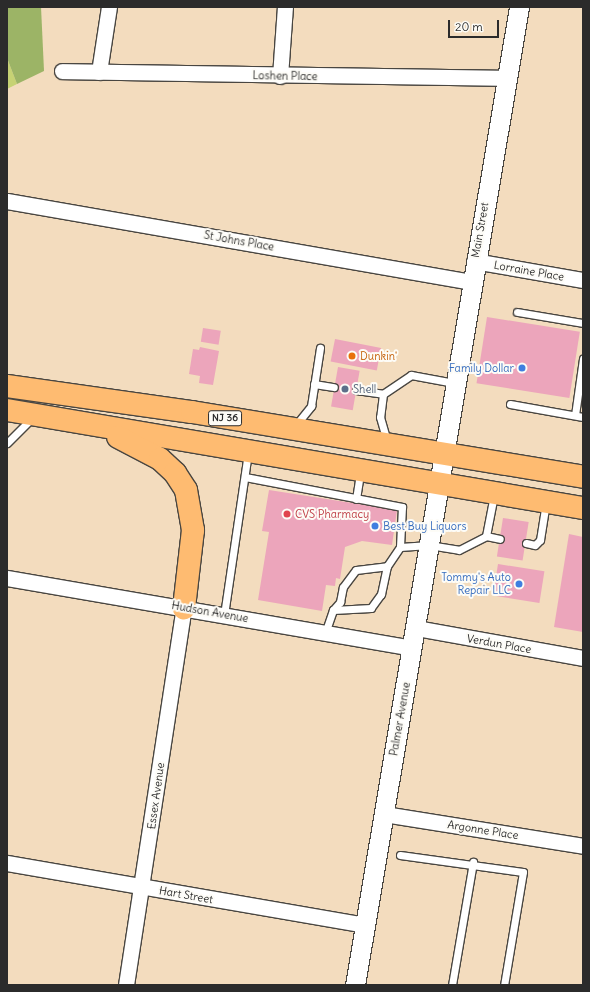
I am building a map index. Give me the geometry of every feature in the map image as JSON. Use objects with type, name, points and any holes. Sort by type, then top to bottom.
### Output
[{"type":"highway","name":"NJ 36","points":[[7,386],[388,444],[583,477]]},
{"type":"highway","points":[[7,410],[583,508]]},
{"type":"highway","points":[[89,424],[149,451],[169,466],[184,486],[192,510],[194,530],[184,608]]},
{"type":"street","points":[[99,72],[109,7]]},
{"type":"street","points":[[280,76],[285,7]]},
{"type":"street","name":"Main Street","points":[[442,454],[474,261],[519,7]]},
{"type":"street","name":"Loshen Place","points":[[62,71],[280,76],[507,78]]},
{"type":"street","name":"St Johns Place","points":[[7,201],[471,282]]},
{"type":"street","name":"Lorraine Place","points":[[474,261],[583,280]]},
{"type":"street","name":"Palmer Avenue","points":[[355,985],[416,628],[439,484],[442,454]]},
{"type":"street","name":"Hudson Avenue","points":[[7,578],[412,648]]},
{"type":"street","name":"Essex Avenue","points":[[126,985],[184,608]]},
{"type":"street","name":"Verdun Place","points":[[416,628],[583,658]]},
{"type":"street","name":"Argonne Place","points":[[384,814],[583,846]]},
{"type":"street","name":"Hart Street","points":[[7,863],[365,925]]},
{"type":"lane","points":[[517,312],[583,323]]},
{"type":"lane","points":[[292,429],[311,406],[320,348]]},
{"type":"lane","points":[[575,415],[583,359]]},
{"type":"lane","points":[[356,390],[383,394],[411,375],[454,382]]},
{"type":"lane","points":[[314,384],[334,387]]},
{"type":"lane","points":[[383,394],[380,417],[388,444]]},
{"type":"lane","points":[[510,404],[583,416]]},
{"type":"lane","points":[[7,443],[34,415]]},
{"type":"lane","points":[[224,615],[249,451]]},
{"type":"lane","points":[[356,499],[361,470]]},
{"type":"lane","points":[[245,477],[402,507],[400,547],[388,566],[381,594],[371,608],[333,610]]},
{"type":"lane","points":[[486,536],[494,493]]},
{"type":"lane","points":[[526,543],[535,545],[540,540],[546,502]]},
{"type":"lane","points":[[400,547],[429,545],[459,550],[486,536],[500,539]]},
{"type":"lane","points":[[325,632],[333,610],[340,602],[343,587],[356,570],[388,566]]},
{"type":"lane","points":[[400,855],[473,862],[523,872],[504,985]]},
{"type":"lane","points":[[452,985],[473,862]]},
{"type":"green space","points":[[7,7],[41,7],[44,71],[17,84],[7,58]]},
{"type":"green space","points":[[7,58],[17,84],[7,89]]},
{"type":"building","points":[[487,317],[580,332],[569,398],[477,383]]},
{"type":"building","points":[[203,328],[221,331],[219,345],[201,342]]},
{"type":"building","points":[[335,339],[381,348],[377,371],[331,362]]},
{"type":"building","points":[[200,347],[219,351],[213,385],[199,383],[200,376],[189,374],[193,349],[199,350]]},
{"type":"building","points":[[338,367],[360,371],[353,410],[331,406]]},
{"type":"building","points":[[269,490],[397,510],[392,545],[362,541],[345,547],[340,579],[336,578],[335,586],[326,585],[322,611],[258,600],[269,532],[262,531]]},
{"type":"building","points":[[503,518],[529,522],[523,561],[497,557]]},
{"type":"building","points":[[569,534],[583,537],[583,632],[554,627]]},
{"type":"building","name":"Tommy's Auto Repair LLC","points":[[498,564],[544,571],[539,603],[493,596]]},
{"type":"place","name":"Dunkin'","points":[[352,356]]},
{"type":"place","name":"Family Dollar","points":[[522,368]]},
{"type":"place","name":"Shell","points":[[345,389]]},
{"type":"place","name":"CVS Pharmacy","points":[[287,514]]},
{"type":"place","name":"Best Buy Liquors","points":[[375,526]]},
{"type":"place","name":"Tommy's Auto Repair LLC","points":[[519,584]]}]
